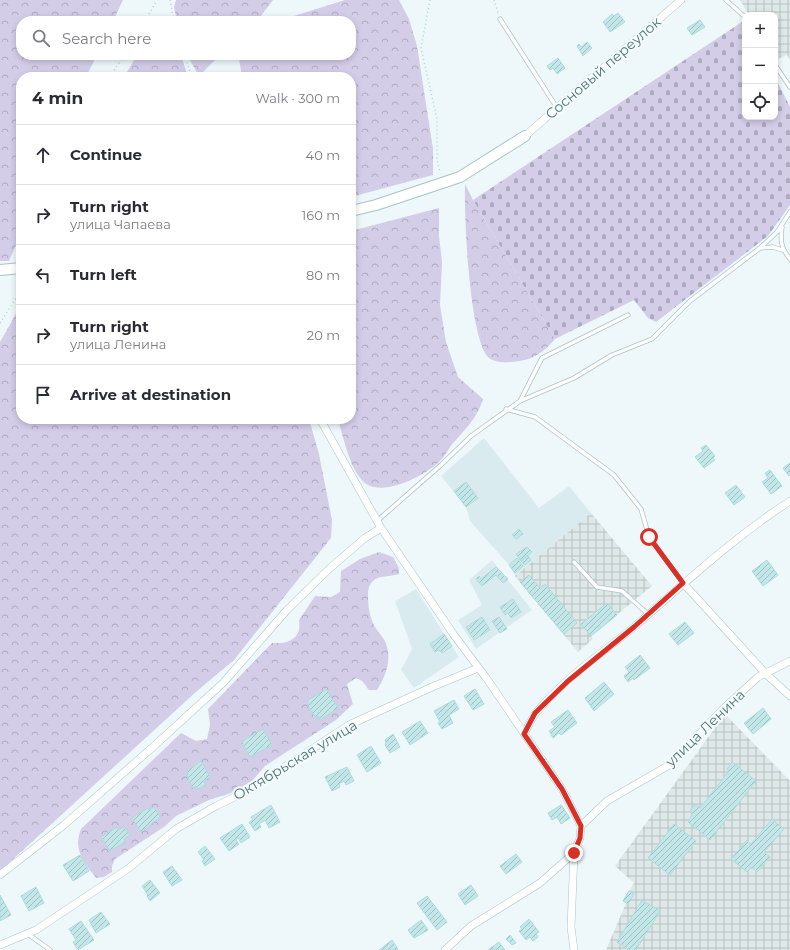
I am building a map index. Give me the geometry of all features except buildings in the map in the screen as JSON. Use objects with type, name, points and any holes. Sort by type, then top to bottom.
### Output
[{"type":"street","name":"Сосновый переулок","points":[[525,136],[677,1]]},
{"type":"street","points":[[356,210],[376,205],[460,177],[525,136]]},
{"type":"street","points":[[0,270],[16,268]]},
{"type":"street","points":[[323,424],[381,528],[562,789],[581,826],[580,838],[574,853],[571,927],[574,950]]},
{"type":"street","points":[[524,734],[535,713],[568,681],[683,583],[762,519],[790,501]]},
{"type":"street","points":[[0,875],[64,825],[154,746],[223,683],[287,610],[329,569],[365,538],[381,528]]},
{"type":"street","points":[[683,583],[766,674],[790,696]]},
{"type":"street","name":"улица Ленина","points":[[581,826],[607,801],[671,764],[724,708],[758,677],[790,661]]},
{"type":"street","name":"Октябрьская улица","points":[[0,945],[36,930],[129,868],[176,829],[216,806],[249,790],[349,724],[478,668]]},
{"type":"street","points":[[445,950],[471,926],[540,883],[574,853]]},
{"type":"lane","points":[[726,0],[742,14]]},
{"type":"lane","points":[[500,19],[557,108]]},
{"type":"lane","points":[[778,69],[790,87]]},
{"type":"lane","points":[[377,521],[441,465],[471,436],[506,409],[520,401],[574,378],[612,355],[652,339],[690,301],[760,248],[777,232],[790,212]]},
{"type":"lane","points":[[782,225],[780,239],[782,250]]},
{"type":"lane","points":[[760,248],[773,247],[782,250],[790,258]]},
{"type":"lane","points":[[520,401],[542,358],[628,315]]},
{"type":"lane","points":[[506,409],[535,417],[614,475],[640,509],[649,537],[683,583]]},
{"type":"lane","points":[[574,562],[597,587],[622,591],[648,614]]},
{"type":"lane","points":[[28,934],[50,950]]},
{"type":"path","points":[[148,16],[157,0]]},
{"type":"path","points":[[170,0],[173,16]]},
{"type":"path","points":[[430,0],[421,48],[437,119],[438,159],[443,182]]},
{"type":"path","points":[[494,0],[500,19]]},
{"type":"path","points":[[113,72],[121,60]]},
{"type":"path","points":[[186,60],[190,72]]},
{"type":"path","points":[[0,323],[16,298]]},
{"type":"shaded area","points":[[740,0],[790,0],[790,60],[787,55],[778,59],[778,12],[747,12]]},
{"type":"shaded area","points":[[484,438],[539,508],[569,486],[591,513],[515,576],[509,565],[470,521],[466,507],[441,476]]},
{"type":"shaded area","points":[[591,513],[652,586],[591,636],[593,639],[578,652],[515,576]]},
{"type":"shaded area","points":[[492,560],[532,610],[476,649],[458,620],[482,605],[469,580]]},
{"type":"shaded area","points":[[416,589],[459,657],[414,688],[401,670],[412,649],[395,601]]},
{"type":"shaded area","points":[[725,714],[790,781],[790,950],[606,950],[626,903],[623,901],[634,883],[615,866]]},
{"type":"green space","points":[[0,0],[123,0],[115,16],[16,16],[16,60],[94,60],[88,72],[16,72],[16,245],[9,261],[0,261]]},
{"type":"green space","points":[[176,0],[273,0],[261,16],[176,16],[174,7]]},
{"type":"green space","points":[[345,0],[399,0],[409,19],[417,46],[433,149],[433,175],[356,196],[356,72],[241,72],[239,60],[356,60],[356,16],[294,16]]},
{"type":"green space","points":[[742,22],[742,120],[778,120],[778,83],[790,107],[790,205],[768,236],[656,322],[648,318],[634,300],[555,339],[473,200]]},
{"type":"green space","points":[[134,60],[183,60],[186,72],[127,72]]},
{"type":"green space","points":[[190,60],[215,60],[203,72],[197,72]]},
{"type":"green space","points":[[465,184],[555,339],[544,350],[531,358],[515,362],[496,361],[487,356],[481,343],[476,324],[469,273],[465,221]]},
{"type":"green space","points":[[439,208],[439,236],[442,262],[440,305],[446,342],[458,377],[483,399],[472,422],[453,443],[442,459],[426,472],[406,482],[386,487],[368,485],[362,480],[352,465],[339,424],[356,424],[356,230]]},
{"type":"green space","points":[[16,314],[16,424],[310,424],[319,454],[332,520],[331,538],[234,660],[197,691],[0,871],[0,342]]},
{"type":"green space","points":[[379,552],[393,557],[399,568],[399,574],[376,579],[372,582],[369,589],[368,605],[371,618],[386,643],[388,652],[386,672],[377,690],[369,690],[362,681],[356,678],[347,684],[353,704],[336,720],[265,766],[252,781],[234,792],[209,800],[176,816],[164,827],[115,859],[112,866],[112,872],[104,877],[96,878],[83,861],[79,849],[78,843],[81,829],[181,733],[196,741],[207,739],[210,725],[208,709],[272,643],[288,641],[296,636],[298,632],[299,620],[315,596],[331,597],[340,592],[341,571],[360,559]]},
{"type":"route","points":[[574,853],[580,838],[581,826],[562,789],[524,734],[535,713],[568,681],[634,627],[683,583],[649,537]]}]
